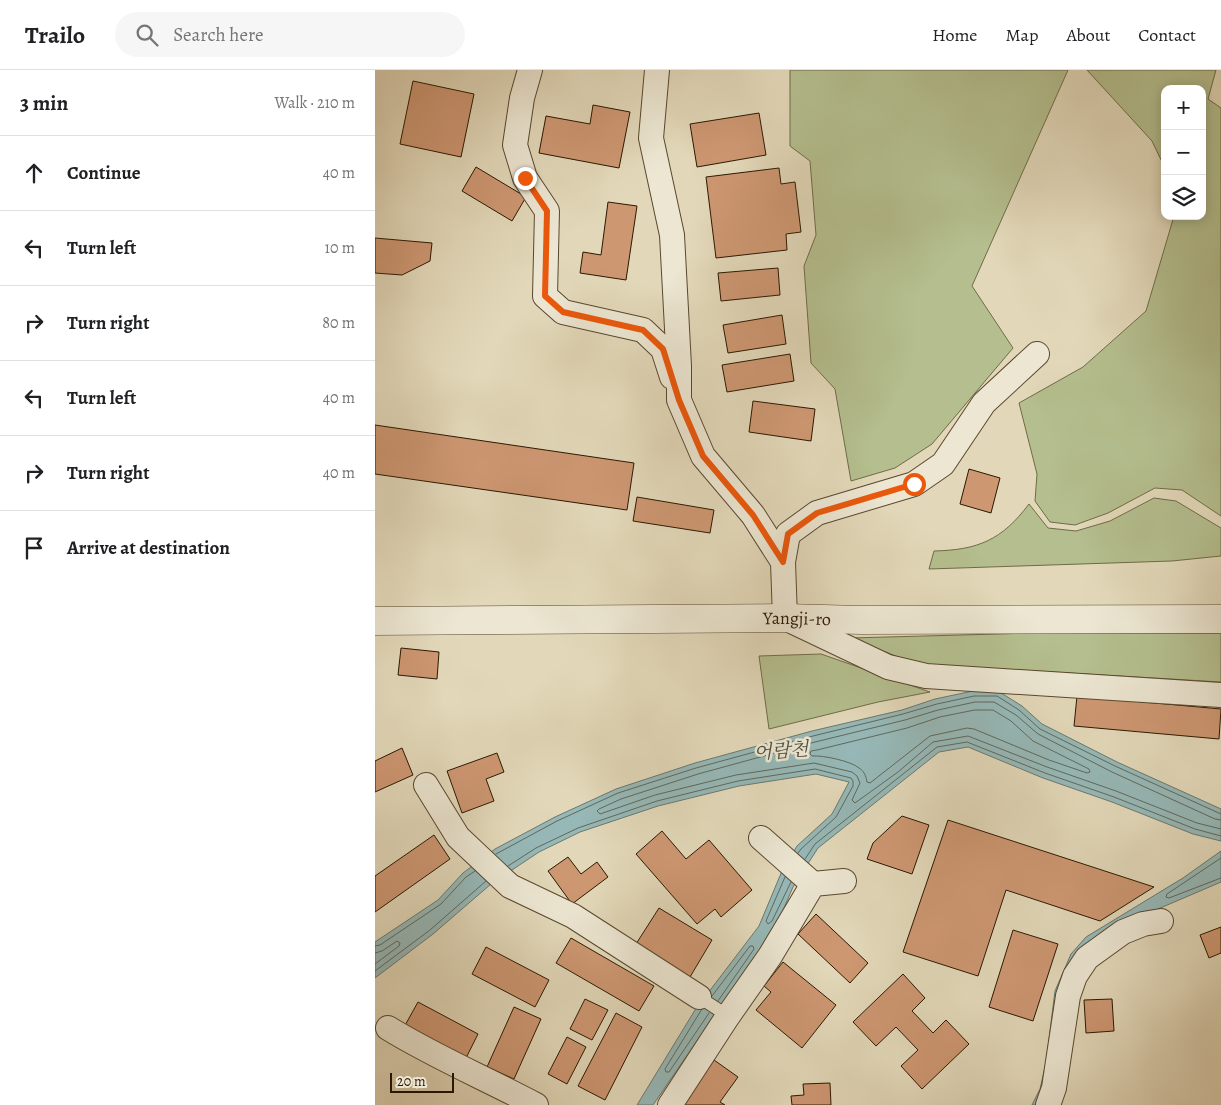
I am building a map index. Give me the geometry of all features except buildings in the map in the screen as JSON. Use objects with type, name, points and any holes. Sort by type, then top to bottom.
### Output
[{"type":"street","points":[[530,70],[522,98],[515,145],[525,178],[547,211],[545,296],[563,312],[643,330],[663,349],[679,400],[703,456],[753,515],[783,562]]},
{"type":"street","points":[[657,70],[651,138],[672,235],[679,400]]},
{"type":"street","points":[[1037,354],[984,403],[943,464],[914,484],[817,513],[788,534],[783,562],[785,618],[888,667],[926,676],[1221,695]]},
{"type":"street","name":"Yangji-ro","points":[[375,621],[785,618],[861,620],[1221,620]]},
{"type":"street","points":[[426,785],[459,837],[511,886],[573,916],[699,998]]},
{"type":"street","points":[[761,838],[813,884],[844,881]]},
{"type":"street","points":[[670,1105],[770,956],[813,884]]},
{"type":"street","points":[[1048,1105],[1055,1079],[1068,996],[1075,976],[1087,958],[1123,932],[1143,924],[1161,920]]},
{"type":"street","points":[[388,1028],[455,1065],[505,1088],[536,1105]]},
{"type":"lane","points":[[699,998],[728,1016]]},
{"type":"green space","points":[[790,70],[1068,70],[972,286],[1013,348],[932,444],[895,468],[851,481],[835,389],[811,363],[804,266],[816,235],[810,161],[790,146]]},
{"type":"green space","points":[[1087,70],[1216,70],[1208,99],[1221,108],[1221,516],[1182,490],[1155,488],[1108,513],[1075,525],[1050,522],[1035,501],[1037,474],[1019,403],[1083,367],[1146,311],[1173,220],[1206,220],[1206,85],[1161,85],[1161,160],[1152,141]]},
{"type":"green space","points":[[1154,498],[1176,501],[1221,528],[1221,556],[1172,561],[929,569],[934,551],[964,548],[988,541],[1009,526],[1029,504],[1048,528],[1076,531],[1110,521]]},
{"type":"green space","points":[[1035,633],[1221,633],[1221,682],[916,664],[850,638]]},
{"type":"green space","points":[[821,654],[930,692],[878,702],[769,729],[759,656]]},
{"type":"water","name":"어람천","points":[[973,691],[998,691],[1022,706],[1042,724],[1117,762],[1221,809],[1221,841],[1193,834],[1112,802],[1043,778],[968,747],[939,752],[818,848],[793,887],[777,924],[653,1105],[637,1105],[695,1010],[759,926],[782,871],[797,846],[832,814],[849,782],[816,774],[739,786],[658,806],[580,832],[539,852],[491,884],[433,934],[375,978],[375,942],[438,900],[463,873],[495,849],[555,817],[616,789],[695,763],[812,731],[902,710],[935,699]]},
{"type":"water","points":[[1221,851],[1221,882],[1144,915],[1092,944],[1040,1105],[1032,1105],[1040,1089],[1046,1063],[1055,991],[1071,954],[1086,937],[1183,878]]},
{"type":"route","points":[[525,178],[547,211],[545,296],[563,312],[643,330],[663,349],[679,400],[703,456],[753,515],[783,562],[788,534],[817,513],[914,484]]}]
